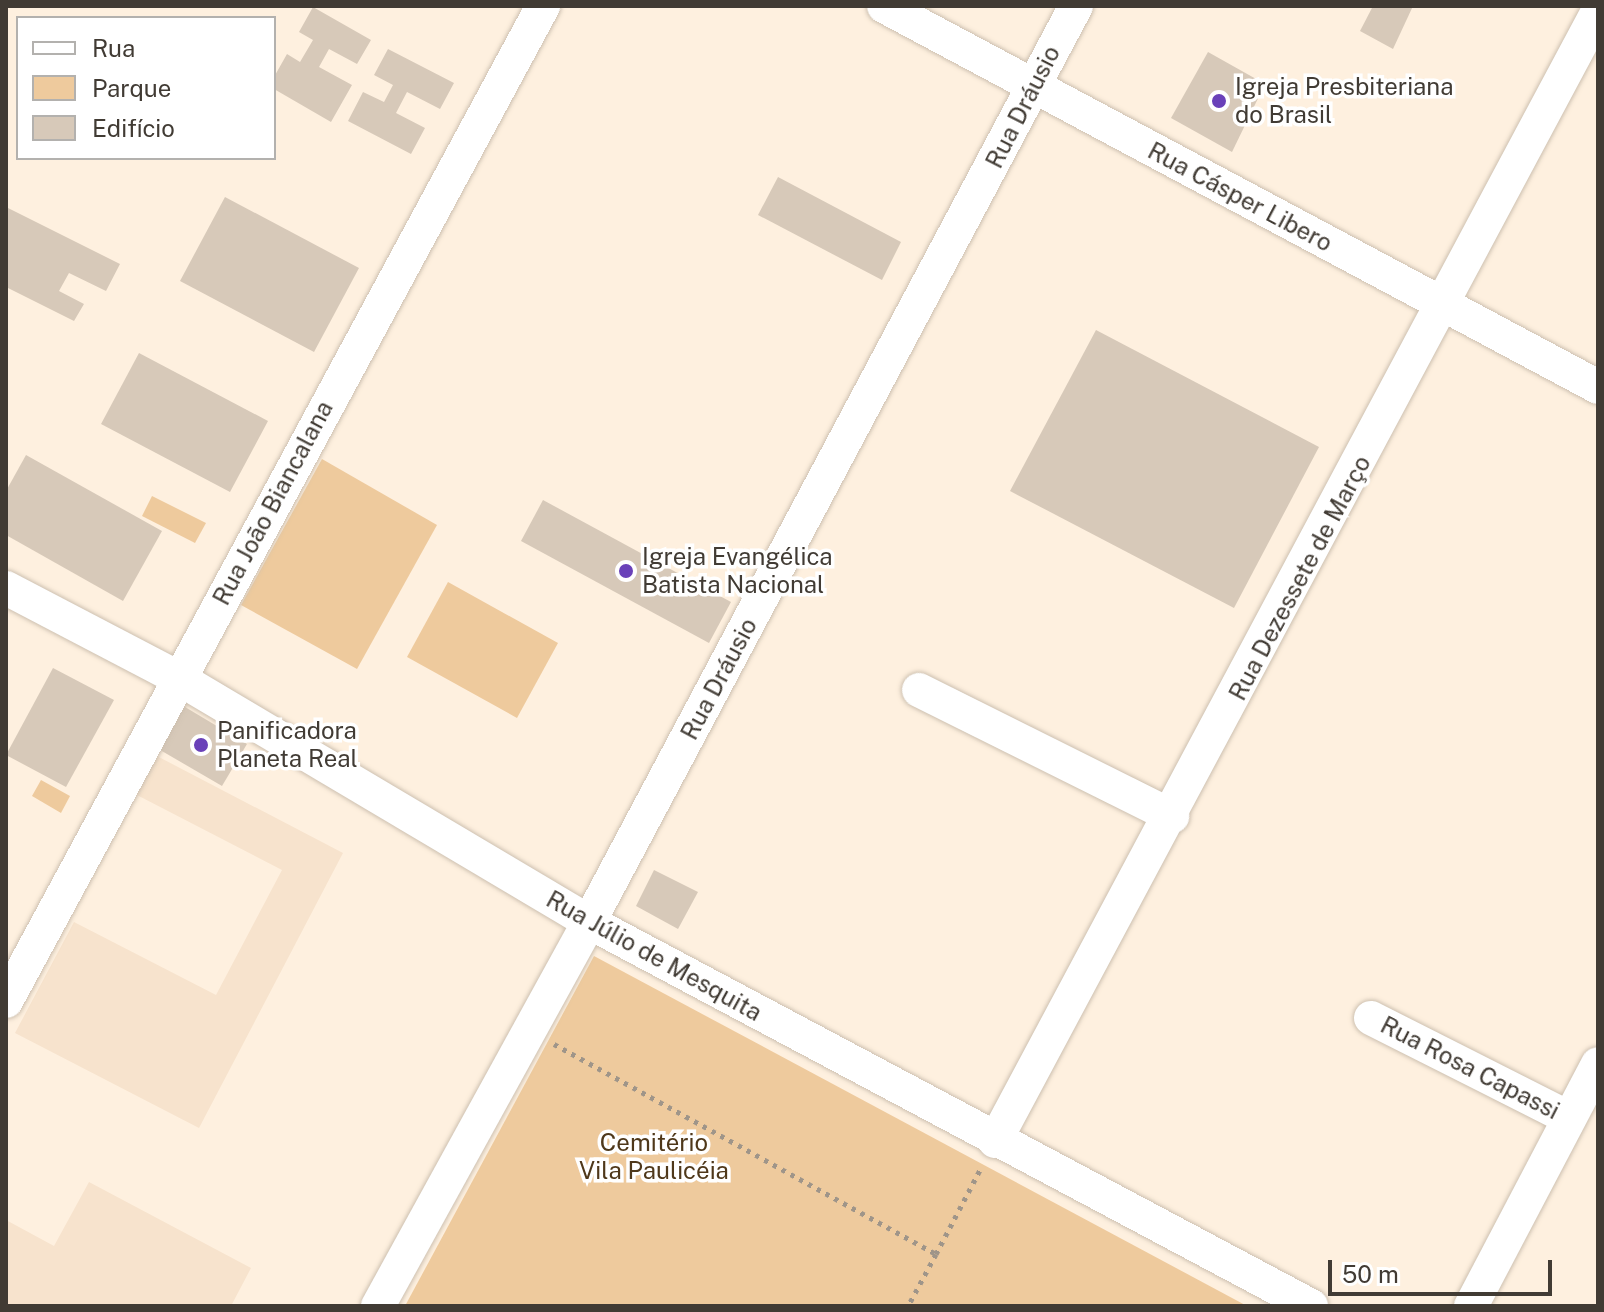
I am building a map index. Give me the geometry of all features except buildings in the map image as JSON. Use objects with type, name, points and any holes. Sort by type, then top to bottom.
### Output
[{"type":"street","name":"Rua João Biancalana","points":[[6,1001],[15,963],[180,679],[543,6]]},
{"type":"street","name":"Rua Cásper Libero","points":[[884,6],[1598,387]]},
{"type":"street","name":"Rua Dráusio","points":[[378,1306],[589,922],[1076,6]]},
{"type":"street","name":"Rua Dezessete de Março","points":[[995,1141],[1595,24]]},
{"type":"street","name":"Rua Júlio de Mesquita","points":[[6,588],[180,679],[589,922],[995,1141],[1311,1306]]},
{"type":"street","points":[[919,690],[1172,816]]},
{"type":"street","name":"Rua Rosa Capassi","points":[[1371,1018],[1569,1118]]},
{"type":"street","points":[[1471,1306],[1598,1064]]},
{"type":"path","points":[[528,1030],[936,1254]]},
{"type":"path","points":[[908,1306],[995,1141]]},
{"type":"shaded area","points":[[155,755],[343,853],[199,1128],[15,1033],[74,922],[216,995],[282,870],[135,794]]},
{"type":"shaded area","points":[[89,1182],[251,1268],[231,1306],[6,1306],[6,1220],[54,1246]]},
{"type":"green space","points":[[322,459],[437,525],[357,669],[241,605]]},
{"type":"green space","points":[[152,496],[206,523],[195,543],[142,516]]},
{"type":"green space","points":[[448,582],[558,643],[517,718],[407,657]]},
{"type":"green space","points":[[41,780],[70,796],[61,813],[32,796]]},
{"type":"green space","name":"Cemitério Vila Paulicéia","points":[[594,956],[1247,1306],[405,1306]]},
{"type":"place","name":"Igreja Presbiteriana do Brasil","points":[[1219,101]]},
{"type":"place","name":"Igreja Evangélica Batista Nacional","points":[[626,571]]},
{"type":"place","name":"Panificadora Planeta Real","points":[[201,745]]}]
